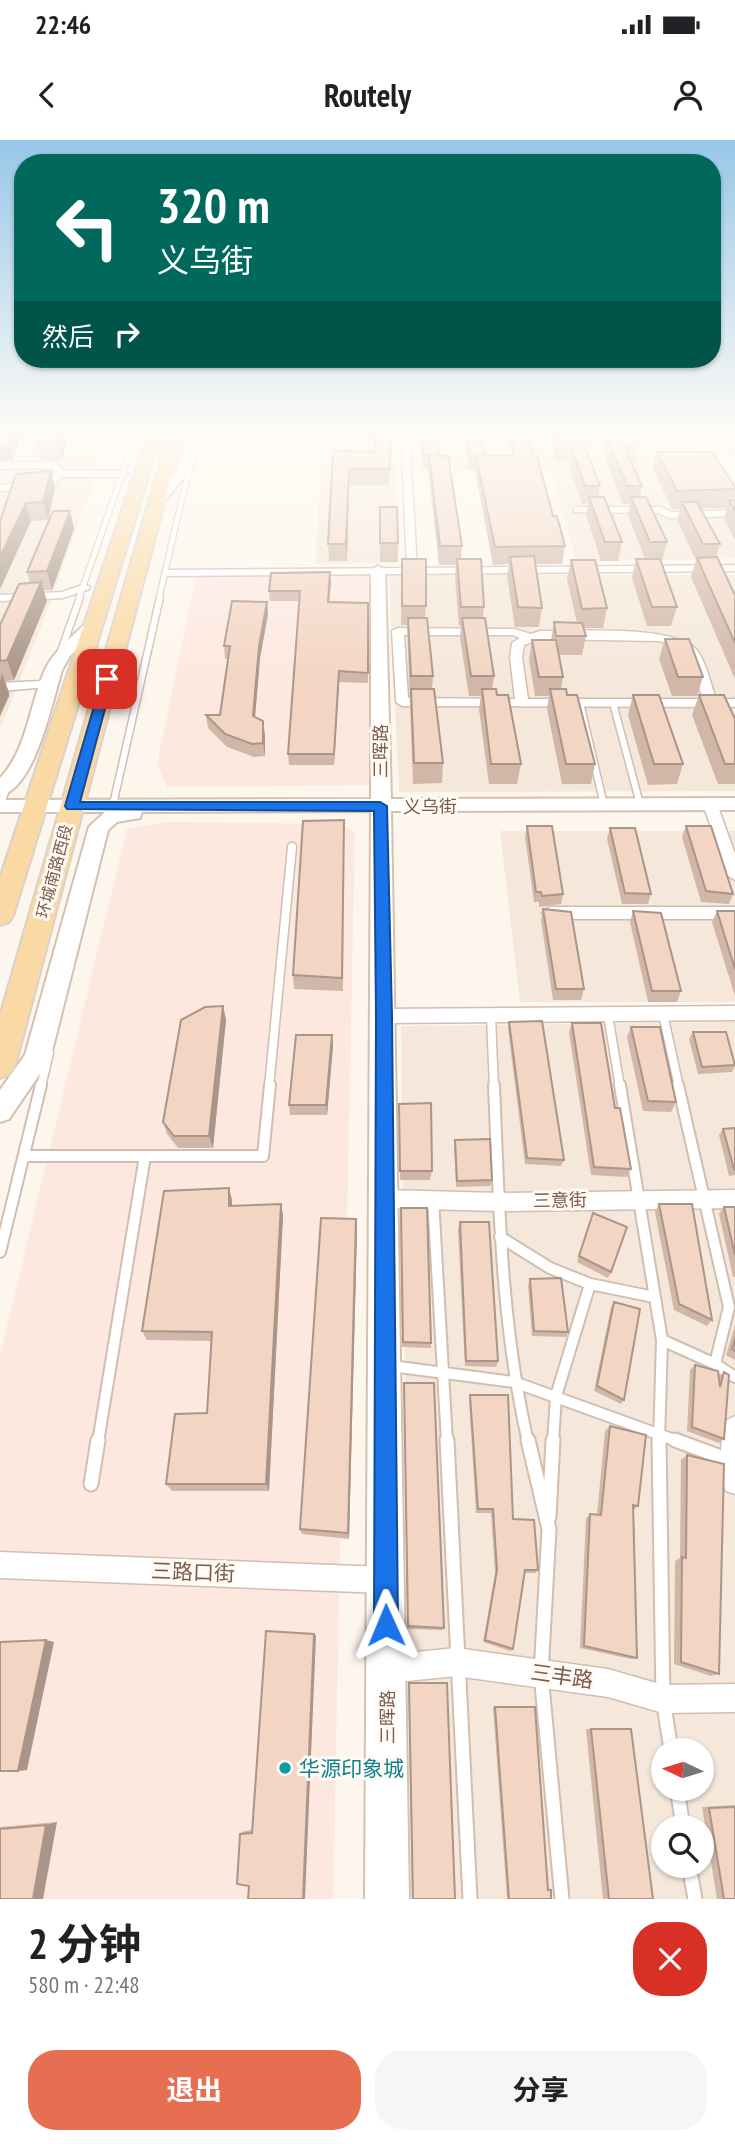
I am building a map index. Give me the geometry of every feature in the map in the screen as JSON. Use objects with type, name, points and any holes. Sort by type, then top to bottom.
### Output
[{"type":"main road","name":"环城南路西段","points":[[0,916],[129,514]]},
{"type":"main road","name":"环城南路西段","points":[[0,1066],[153,514]]},
{"type":"street","points":[[409,514],[412,569]]},
{"type":"street","points":[[675,514],[704,514]]},
{"type":"street","points":[[167,573],[735,568]]},
{"type":"street","name":"三晖路","points":[[378,570],[384,1016],[387,1899]]},
{"type":"street","points":[[0,598],[63,596],[85,587]]},
{"type":"street","points":[[5,785],[22,766],[48,679],[64,653],[93,625]]},
{"type":"street","points":[[531,638],[514,632],[398,631],[402,702],[735,703]]},
{"type":"street","points":[[522,703],[516,657],[517,643],[540,635],[660,637],[681,643],[693,653],[711,703]]},
{"type":"street","points":[[0,687],[48,679]]},
{"type":"street","points":[[710,804],[735,875]]},
{"type":"street","name":"义乌街","points":[[112,811],[137,812],[153,805],[735,804]]},
{"type":"street","points":[[0,807],[72,806],[112,811]]},
{"type":"street","points":[[0,1111],[37,1059],[91,850],[99,827],[112,811]]},
{"type":"street","points":[[544,913],[735,913]]},
{"type":"street","points":[[384,1016],[663,1014],[733,1019]]},
{"type":"street","name":"三意街","points":[[385,1199],[433,1198],[500,1202],[640,1198],[703,1201],[735,1199]]},
{"type":"street","points":[[734,1472],[735,1428]]},
{"type":"street","name":"三路口街","points":[[0,1565],[385,1580]]},
{"type":"street","name":"三丰路","points":[[387,1669],[456,1662],[608,1683],[663,1699],[735,1698]]},
{"type":"lane","points":[[48,679],[65,644],[110,514]]},
{"type":"lane","points":[[57,1023],[112,811],[179,514]]},
{"type":"lane","points":[[580,703],[604,804]]},
{"type":"lane","points":[[612,703],[640,804]]},
{"type":"lane","points":[[0,807],[5,785]]},
{"type":"lane","points":[[24,1156],[263,1156],[292,847]]},
{"type":"lane","points":[[663,1014],[729,1307],[715,1364]]},
{"type":"lane","points":[[608,1015],[662,1340],[659,1433],[663,1699],[669,1738]]},
{"type":"lane","points":[[491,1017],[500,1237],[514,1382],[549,1529]]},
{"type":"lane","points":[[0,1252],[50,1049]]},
{"type":"lane","points":[[91,1484],[145,1156]]},
{"type":"lane","points":[[433,1198],[445,1373],[456,1662],[470,1899]]},
{"type":"lane","points":[[0,1205],[12,1204]]},
{"type":"lane","points":[[500,1237],[550,1268],[590,1284],[654,1297]]},
{"type":"lane","points":[[562,1899],[541,1674],[556,1396],[590,1284]]},
{"type":"lane","points":[[662,1340],[715,1364],[735,1377]]},
{"type":"lane","points":[[385,1365],[514,1382],[659,1433],[734,1472]]},
{"type":"lane","points":[[692,1878],[695,1899]]},
{"type":"shaded area","points":[[0,514],[82,514],[51,601],[0,729]]},
{"type":"shaded area","points":[[318,514],[398,514],[398,563],[315,564]]},
{"type":"shaded area","points":[[563,514],[735,514],[735,559],[577,561]]},
{"type":"shaded area","points":[[370,575],[378,785],[167,787],[157,764],[196,576]]},
{"type":"shaded area","points":[[389,575],[735,575],[735,791],[399,792]]},
{"type":"shaded area","points":[[165,822],[338,824],[355,832],[333,1899],[0,1899],[0,1355],[127,829]]},
{"type":"shaded area","points":[[500,831],[735,831],[735,1002],[520,1002]]},
{"type":"shaded area","points":[[735,1022],[735,1899],[411,1899],[401,1026]]},
{"type":"building","points":[[2,514],[21,514],[0,557]]},
{"type":"building","points":[[52,514],[69,514],[47,571],[27,572]]},
{"type":"building","points":[[330,514],[347,514],[346,544],[328,544]]},
{"type":"building","points":[[380,514],[397,514],[398,543],[380,543]]},
{"type":"building","points":[[436,514],[457,514],[462,546],[440,546]]},
{"type":"building","points":[[488,514],[552,514],[557,516],[565,546],[495,547]]},
{"type":"building","points":[[595,514],[611,514],[622,542],[605,542]]},
{"type":"building","points":[[638,514],[654,514],[667,542],[650,542]]},
{"type":"building","points":[[688,514],[704,514],[720,544],[703,544]]},
{"type":"building","points":[[534,556],[542,608],[518,607],[510,557]]},
{"type":"building","points":[[717,557],[735,595],[735,643],[697,558]]},
{"type":"building","points":[[402,559],[426,559],[426,606],[402,606]]},
{"type":"building","points":[[457,559],[481,559],[484,607],[461,607]]},
{"type":"building","points":[[636,559],[660,559],[677,607],[652,607]]},
{"type":"building","points":[[571,560],[595,560],[607,608],[582,609]]},
{"type":"building","points":[[330,572],[328,602],[368,603],[368,673],[339,671],[334,754],[288,754],[300,591],[269,591],[271,573]]},
{"type":"building","points":[[41,582],[7,660],[0,661],[0,625],[19,584]]},
{"type":"building","points":[[232,601],[267,602],[259,646],[253,716],[263,721],[263,743],[252,744],[225,734],[206,715],[220,715],[230,646],[224,646]]},
{"type":"building","points":[[408,618],[427,618],[433,676],[411,676]]},
{"type":"building","points":[[462,618],[485,618],[494,676],[471,676]]},
{"type":"building","points":[[554,622],[582,623],[586,636],[556,636]]},
{"type":"building","points":[[665,639],[689,639],[703,677],[678,677]]},
{"type":"building","points":[[532,640],[556,640],[563,677],[539,677]]},
{"type":"building","points":[[411,689],[434,689],[443,763],[414,763]]},
{"type":"building","points":[[482,689],[496,689],[497,695],[508,695],[521,764],[491,764]]},
{"type":"building","points":[[550,689],[566,689],[567,695],[577,695],[595,764],[566,764]]},
{"type":"building","points":[[633,695],[659,695],[683,764],[654,764]]},
{"type":"building","points":[[699,695],[724,695],[735,719],[735,764],[725,764]]},
{"type":"building","points":[[344,820],[342,978],[293,975],[303,821]]},
{"type":"building","points":[[527,826],[552,826],[563,894],[542,896],[541,892],[536,892]]},
{"type":"building","points":[[686,826],[711,826],[733,894],[706,891]]},
{"type":"building","points":[[610,828],[635,828],[651,894],[625,893]]},
{"type":"building","points":[[543,909],[571,912],[584,989],[556,989]]},
{"type":"building","points":[[633,911],[661,913],[681,991],[652,991]]},
{"type":"building","points":[[717,911],[735,911],[735,969]]},
{"type":"building","points":[[223,1006],[209,1136],[174,1136],[163,1122],[181,1020],[205,1007]]},
{"type":"building","points":[[542,1021],[564,1160],[527,1158],[509,1022]]},
{"type":"building","points":[[572,1023],[601,1023],[615,1108],[620,1108],[631,1169],[594,1167]]},
{"type":"building","points":[[631,1027],[660,1027],[676,1102],[648,1101]]},
{"type":"building","points":[[693,1032],[726,1032],[735,1065],[702,1067]]},
{"type":"building","points":[[296,1035],[332,1035],[326,1105],[289,1105]]},
{"type":"building","points":[[431,1103],[432,1171],[400,1171],[399,1104]]},
{"type":"building","points":[[735,1128],[735,1169],[734,1169],[723,1129]]},
{"type":"building","points":[[490,1139],[492,1180],[457,1181],[455,1140]]},
{"type":"building","points":[[229,1188],[229,1206],[281,1204],[266,1484],[166,1484],[175,1414],[207,1413],[212,1332],[142,1331],[164,1191]]},
{"type":"building","points":[[659,1204],[692,1204],[712,1320],[679,1304]]},
{"type":"building","points":[[724,1207],[735,1207],[735,1255]]},
{"type":"building","points":[[401,1208],[427,1208],[431,1343],[403,1342]]},
{"type":"building","points":[[593,1213],[627,1227],[611,1272],[579,1256]]},
{"type":"building","points":[[321,1218],[356,1219],[348,1533],[300,1529]]},
{"type":"building","points":[[460,1222],[489,1222],[498,1361],[466,1361]]},
{"type":"building","points":[[561,1278],[568,1332],[534,1331],[530,1279]]},
{"type":"building","points":[[614,1302],[640,1309],[624,1400],[597,1386]]},
{"type":"building","points":[[695,1365],[718,1371],[720,1387],[724,1372],[729,1375],[724,1439],[692,1427]]},
{"type":"building","points":[[404,1383],[434,1383],[444,1628],[408,1626]]},
{"type":"building","points":[[470,1395],[508,1395],[513,1519],[534,1520],[538,1570],[525,1570],[513,1649],[485,1640],[497,1570],[493,1509],[478,1509]]},
{"type":"building","points":[[610,1426],[646,1435],[638,1506],[633,1505],[637,1658],[584,1646],[590,1514],[601,1515]]},
{"type":"building","points":[[687,1455],[724,1464],[719,1674],[681,1662]]},
{"type":"building","name":"华源印象城","points":[[266,1631],[314,1634],[303,1899],[248,1899],[249,1886],[237,1884],[240,1834],[252,1833]]},
{"type":"building","points":[[46,1640],[18,1771],[0,1771],[0,1642]]},
{"type":"building","points":[[409,1683],[447,1683],[455,1899],[413,1899]]},
{"type":"building","points":[[495,1707],[535,1707],[548,1890],[551,1890],[551,1899],[509,1899]]},
{"type":"building","points":[[591,1729],[631,1729],[653,1899],[609,1899]]},
{"type":"building","points":[[735,1807],[735,1899],[724,1899],[714,1838],[714,1815],[710,1815],[709,1808]]},
{"type":"building","points":[[46,1825],[33,1899],[0,1899],[0,1829]]},
{"type":"place","name":"华源印象城","points":[[285,1768]]},
{"type":"route","points":[[107,679],[72,806],[380,806],[384,1016],[386,1625]]}]
